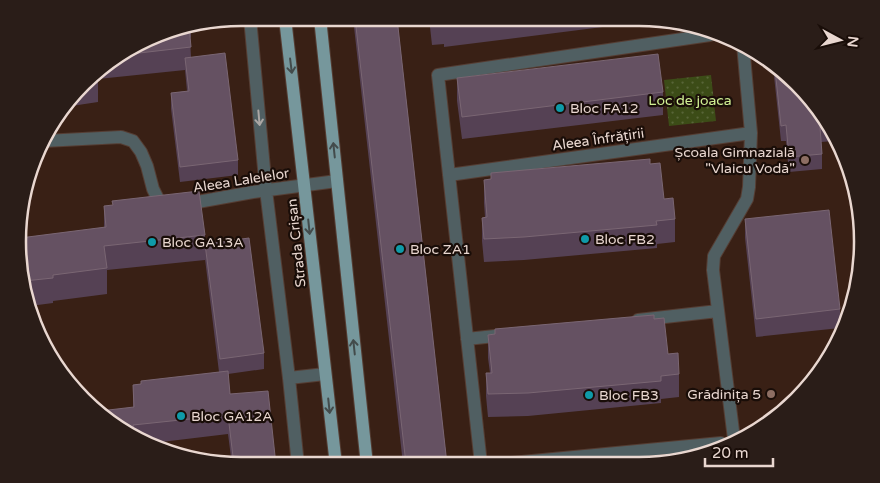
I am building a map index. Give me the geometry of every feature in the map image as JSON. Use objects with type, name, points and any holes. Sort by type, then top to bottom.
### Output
[{"type":"main road","name":"Strada Crișan","points":[[287,26],[335,457]]},
{"type":"main road","points":[[321,26],[366,457]]},
{"type":"street","points":[[251,26],[266,190],[297,457]]},
{"type":"street","points":[[479,457],[438,75],[702,36]]},
{"type":"street","points":[[734,435],[713,270],[714,256],[747,199],[749,187],[751,133],[744,54]]},
{"type":"street","name":"Aleea Înfrățirii","points":[[449,175],[751,133]]},
{"type":"street","name":"Aleea Lalelelor","points":[[51,141],[122,137],[133,141],[141,152],[153,189],[161,205],[192,203],[266,190],[337,181]]},
{"type":"street","points":[[621,322],[718,310]]},
{"type":"street","points":[[467,339],[515,334]]},
{"type":"street","points":[[289,378],[325,374]]},
{"type":"street","points":[[574,457],[711,444]]},
{"type":"green space","name":"Loc de joaca","points":[[711,75],[716,121],[669,126],[664,80]]},
{"type":"building","name":"Bloc ZA1","points":[[356,26],[398,26],[446,457],[405,457]]},
{"type":"building","points":[[190,33],[191,47],[137,53],[146,48]]},
{"type":"building","points":[[225,53],[238,160],[180,167],[171,93],[189,91],[185,58]]},
{"type":"building","points":[[658,54],[663,92],[462,117],[457,78]]},
{"type":"building","name":"Școala Gimnazială \"Vlaicu Vodă\"","points":[[776,76],[791,89],[820,127],[822,154],[789,157],[786,125],[781,126]]},
{"type":"building","points":[[650,159],[650,164],[660,163],[664,199],[673,198],[675,219],[656,221],[657,225],[484,239],[482,218],[487,217],[484,180],[491,179],[491,173]]},
{"type":"building","points":[[199,191],[205,235],[104,246],[107,268],[53,275],[53,278],[30,280],[26,237],[106,227],[104,206],[113,205],[112,201]]},
{"type":"building","points":[[829,210],[840,309],[756,319],[745,219]]},
{"type":"building","points":[[249,238],[264,353],[220,359],[205,244]]},
{"type":"building","points":[[654,315],[654,319],[664,318],[668,354],[678,353],[679,374],[661,376],[661,381],[528,393],[488,394],[486,373],[492,373],[488,335],[495,334],[495,329]]},
{"type":"building","points":[[228,371],[230,394],[268,391],[275,457],[233,456],[228,415],[133,425],[133,428],[108,410],[134,407],[133,385],[141,384],[141,381]]},
{"type":"place","name":"Bloc FA12","points":[[560,108]]},
{"type":"place","name":"Școala Gimnazială \"Vlaicu Vodă\"","points":[[805,160]]},
{"type":"place","name":"Bloc FB2","points":[[585,239]]},
{"type":"place","name":"Bloc GA13A","points":[[152,242]]},
{"type":"place","name":"Bloc ZA1","points":[[400,249]]},
{"type":"place","name":"Grădinița 5","points":[[771,394]]},
{"type":"place","name":"Bloc FB3","points":[[589,395]]},
{"type":"place","name":"Bloc GA12A","points":[[181,416]]}]
